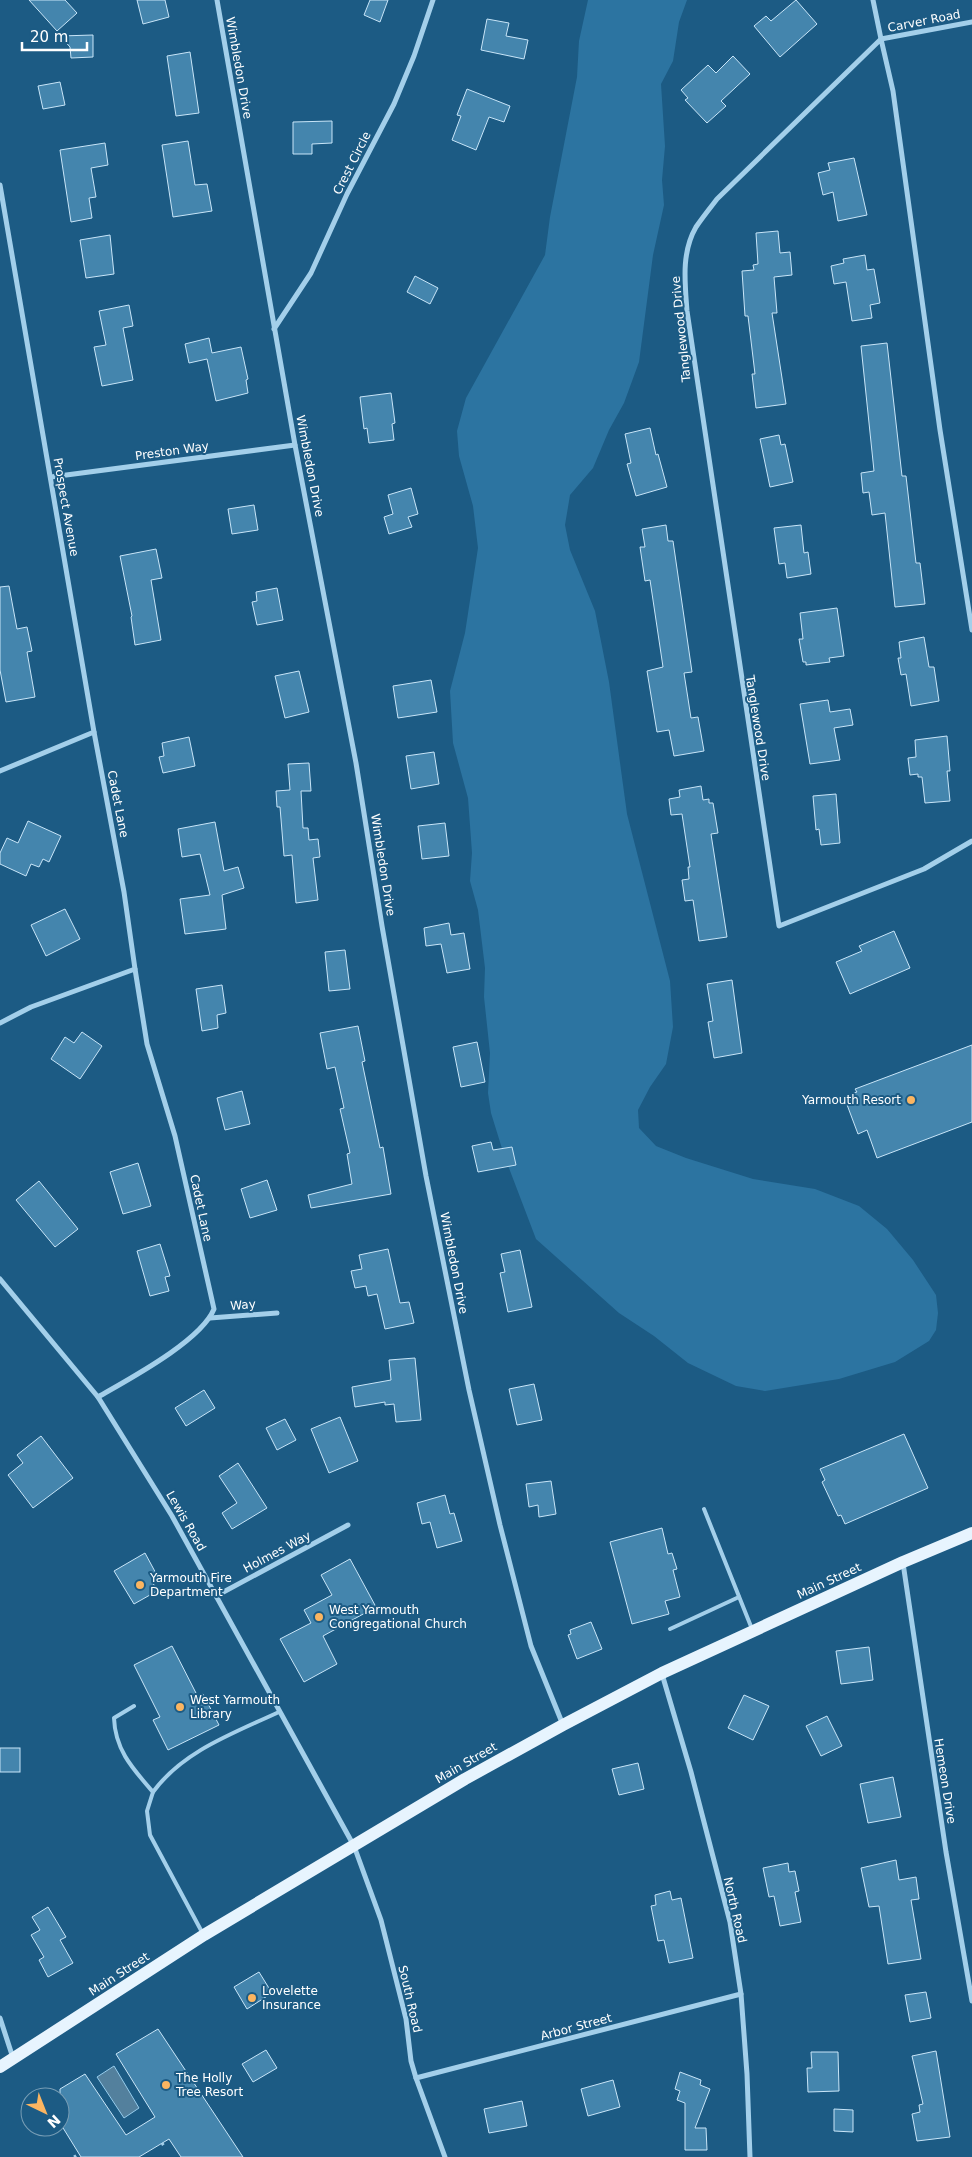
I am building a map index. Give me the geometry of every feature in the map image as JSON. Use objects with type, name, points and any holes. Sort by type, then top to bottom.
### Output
[{"type":"main road","name":"Main Street","points":[[0,2067],[204,1935],[466,1779],[563,1725],[662,1673],[903,1562],[972,1533]]},
{"type":"street","name":"Wimbledon Drive","points":[[217,0],[274,329],[356,763],[382,926],[426,1176],[500,1525],[531,1646],[563,1725]]},
{"type":"street","name":"Crest Circle","points":[[274,329],[311,272],[347,194],[394,104],[414,56],[433,0]]},
{"type":"street","points":[[873,0],[893,91],[940,430],[972,630]]},
{"type":"street","name":"Carver Road","points":[[881,39],[972,22]]},
{"type":"street","name":"Tanglewood Drive","points":[[881,39],[723,193],[695,229],[685,265],[687,311],[720,544],[779,926],[924,869],[972,841]]},
{"type":"street","name":"Prospect Avenue","points":[[0,185],[52,477],[94,732]]},
{"type":"street","name":"Preston Way","points":[[52,477],[295,444]]},
{"type":"street","points":[[0,771],[94,732]]},
{"type":"street","name":"Cadet Lane","points":[[94,732],[124,892],[147,1044],[175,1136],[214,1309],[210,1318]]},
{"type":"street","points":[[0,1023],[31,1007],[135,969]]},
{"type":"street","name":"Lewis Road","points":[[0,1279],[98,1397],[172,1516],[354,1846]]},
{"type":"street","name":"Way","points":[[210,1318],[277,1313]]},
{"type":"street","points":[[98,1397],[132,1378],[197,1333],[210,1318]]},
{"type":"street","name":"Holmes Way","points":[[216,1596],[348,1525]]},
{"type":"street","name":"Hemeon Drive","points":[[903,1562],[943,1833],[972,2001]]},
{"type":"street","name":"North Road","points":[[662,1673],[691,1772],[730,1922],[741,1994],[747,2074],[750,2157]]},
{"type":"street","name":"South Road","points":[[354,1846],[382,1920],[406,2019],[411,2062],[445,2157]]},
{"type":"street","name":"Arbor Street","points":[[416,2078],[741,1994]]},
{"type":"street","points":[[0,2018],[14,2059]]},
{"type":"lane","points":[[704,1509],[753,1631]]},
{"type":"lane","points":[[670,1629],[739,1597]]},
{"type":"lane","points":[[134,1706],[114,1718],[114,1735],[131,1767],[153,1792]]},
{"type":"lane","points":[[204,1935],[150,1835],[148,1811],[153,1792],[164,1777],[190,1756],[279,1712]]},
{"type":"path","points":[[74,2157],[79,2154]]},
{"type":"shaded area","points":[[588,0],[687,0],[679,22],[673,61],[661,84],[665,146],[662,180],[664,205],[653,255],[639,362],[624,403],[609,430],[593,468],[570,495],[565,525],[570,550],[595,611],[609,682],[627,814],[670,981],[673,1027],[666,1064],[650,1087],[638,1110],[639,1128],[656,1146],[686,1158],[753,1179],[815,1189],[859,1206],[887,1229],[913,1260],[936,1295],[938,1313],[936,1330],[929,1341],[895,1362],[839,1379],[765,1391],[736,1386],[688,1363],[654,1336],[619,1313],[536,1239],[504,1155],[491,1113],[488,1093],[490,1053],[484,997],[485,968],[478,910],[470,881],[472,853],[468,798],[453,743],[450,691],[465,633],[478,548],[473,506],[459,456],[457,431],[466,398],[545,255],[550,217],[577,77],[579,41]]},
{"type":"shaded area","points":[[114,2066],[139,2108],[124,2118],[97,2077]]},
{"type":"building","points":[[29,0],[65,0],[77,13],[57,31]]},
{"type":"building","points":[[137,0],[165,0],[169,17],[143,24]]},
{"type":"building","points":[[370,0],[388,0],[380,22],[364,15]]},
{"type":"building","points":[[796,0],[817,24],[780,57],[754,26],[766,16],[771,21]]},
{"type":"building","points":[[487,19],[509,23],[506,36],[528,40],[524,59],[481,50]]},
{"type":"building","points":[[93,35],[93,57],[71,58],[70,47],[60,36]]},
{"type":"building","points":[[190,52],[199,113],[176,116],[167,56]]},
{"type":"building","points":[[733,56],[750,74],[721,101],[726,106],[707,123],[685,100],[688,98],[681,90],[708,65],[716,73]]},
{"type":"building","points":[[60,82],[65,105],[43,109],[38,86]]},
{"type":"building","points":[[467,89],[510,106],[504,122],[489,117],[476,150],[452,140],[461,116],[457,115]]},
{"type":"building","points":[[332,121],[332,143],[312,144],[312,154],[293,154],[293,122]]},
{"type":"building","points":[[188,141],[195,185],[207,184],[212,211],[173,217],[162,145]]},
{"type":"building","points":[[105,143],[108,165],[91,168],[96,197],[89,198],[92,218],[71,222],[60,150]]},
{"type":"building","points":[[854,158],[867,215],[838,221],[833,192],[823,195],[818,173],[830,170],[828,163]]},
{"type":"building","points":[[778,231],[780,253],[790,252],[792,275],[774,277],[777,313],[772,313],[786,404],[756,408],[752,374],[755,374],[748,316],[745,316],[742,271],[754,270],[753,265],[758,264],[756,233]]},
{"type":"building","points":[[110,235],[114,274],[86,278],[80,240]]},
{"type":"building","points":[[865,255],[867,270],[874,269],[880,303],[870,305],[872,318],[852,321],[846,282],[834,284],[831,266],[844,263],[843,259]]},
{"type":"building","points":[[415,276],[438,288],[430,304],[407,292]]},
{"type":"building","points":[[129,305],[133,326],[123,328],[133,380],[102,386],[94,347],[106,345],[99,311]]},
{"type":"building","points":[[209,338],[212,353],[241,347],[248,379],[246,380],[248,393],[216,401],[207,359],[189,363],[185,344]]},
{"type":"building","points":[[887,343],[902,476],[906,476],[916,563],[920,563],[925,604],[895,607],[885,513],[872,515],[869,492],[863,493],[861,473],[874,471],[861,346]]},
{"type":"building","points":[[391,393],[395,423],[392,424],[394,440],[369,443],[367,428],[364,429],[360,397]]},
{"type":"building","points":[[650,428],[656,455],[658,454],[667,487],[636,496],[627,464],[631,463],[625,434]]},
{"type":"building","points":[[779,435],[781,445],[785,444],[793,482],[770,487],[760,439]]},
{"type":"building","points":[[411,488],[418,514],[408,517],[412,527],[389,534],[384,517],[393,514],[388,495]]},
{"type":"building","points":[[254,505],[258,530],[232,534],[228,509]]},
{"type":"building","points":[[666,525],[668,541],[673,541],[692,672],[684,673],[691,718],[698,717],[704,751],[674,756],[669,730],[657,732],[647,671],[663,667],[650,580],[645,581],[640,547],[645,547],[642,529]]},
{"type":"building","points":[[801,525],[804,553],[808,552],[811,574],[787,578],[785,563],[779,564],[774,528]]},
{"type":"building","points":[[156,549],[162,578],[151,580],[161,640],[135,645],[132,616],[120,556]]},
{"type":"building","points":[[9,586],[17,629],[27,627],[32,651],[27,652],[35,697],[6,702],[0,670],[0,587]]},
{"type":"building","points":[[277,588],[283,620],[257,625],[252,602],[257,601],[256,592]]},
{"type":"building","points":[[837,608],[844,656],[829,658],[830,662],[806,665],[806,662],[803,662],[799,639],[803,639],[800,613]]},
{"type":"building","points":[[924,637],[929,667],[934,667],[939,701],[911,706],[906,674],[901,675],[898,658],[901,658],[899,642]]},
{"type":"building","points":[[299,671],[309,712],[285,718],[275,676]]},
{"type":"building","points":[[431,680],[437,712],[398,718],[393,686]]},
{"type":"building","points":[[828,700],[830,712],[850,709],[853,725],[834,728],[840,760],[810,764],[800,704]]},
{"type":"building","points":[[947,736],[950,771],[947,771],[950,801],[925,803],[922,777],[918,777],[918,774],[910,775],[908,758],[916,757],[915,740]]},
{"type":"building","points":[[189,737],[195,766],[163,773],[159,757],[164,756],[162,743]]},
{"type":"building","points":[[434,752],[439,784],[411,789],[406,756]]},
{"type":"building","points":[[309,763],[311,791],[301,791],[303,828],[308,828],[309,840],[318,839],[320,857],[313,858],[318,900],[296,903],[292,855],[284,856],[280,807],[277,807],[276,791],[290,790],[288,764]]},
{"type":"building","points":[[701,786],[703,800],[709,799],[709,803],[713,803],[718,833],[711,834],[727,937],[699,941],[693,900],[685,901],[682,880],[689,879],[688,867],[690,867],[682,814],[671,815],[669,799],[680,797],[679,790]]},
{"type":"building","points":[[836,794],[840,843],[821,845],[819,829],[816,830],[813,796]]},
{"type":"building","points":[[28,821],[61,836],[49,862],[43,859],[39,867],[31,864],[26,876],[0,864],[0,853],[7,838],[18,843]]},
{"type":"building","points":[[215,822],[224,871],[238,867],[244,888],[222,895],[226,929],[185,934],[180,899],[210,895],[200,854],[182,857],[178,829]]},
{"type":"building","points":[[445,823],[449,856],[422,859],[418,826]]},
{"type":"building","points":[[65,909],[80,939],[46,956],[31,925]]},
{"type":"building","points":[[449,923],[451,935],[464,933],[470,969],[447,973],[441,944],[426,946],[424,928]]},
{"type":"building","points":[[894,931],[910,968],[850,994],[836,962],[862,951],[859,946]]},
{"type":"building","points":[[345,950],[350,989],[329,991],[325,952]]},
{"type":"building","points":[[732,980],[742,1053],[714,1058],[708,1022],[713,1021],[707,984]]},
{"type":"building","points":[[222,985],[226,1013],[217,1015],[218,1028],[202,1031],[196,989]]},
{"type":"building","points":[[358,1026],[365,1061],[362,1062],[380,1148],[383,1147],[391,1194],[311,1208],[308,1195],[352,1184],[347,1154],[350,1153],[340,1109],[344,1108],[335,1067],[327,1069],[320,1033]]},
{"type":"building","points":[[82,1032],[102,1046],[80,1079],[51,1059],[65,1037],[74,1043]]},
{"type":"building","points":[[477,1042],[485,1082],[461,1087],[453,1047]]},
{"type":"building","name":"Yarmouth Resort","points":[[972,1045],[972,1122],[877,1158],[867,1130],[858,1134],[846,1102],[855,1099],[853,1093],[857,1092],[855,1089]]},
{"type":"building","points":[[242,1091],[250,1124],[225,1130],[217,1098]]},
{"type":"building","points":[[491,1142],[493,1150],[512,1147],[516,1165],[478,1172],[472,1146]]},
{"type":"building","points":[[138,1163],[151,1206],[123,1214],[110,1172]]},
{"type":"building","points":[[267,1180],[277,1210],[250,1218],[241,1189]]},
{"type":"building","points":[[39,1181],[78,1229],[55,1247],[16,1200]]},
{"type":"building","points":[[160,1244],[170,1276],[165,1277],[169,1291],[150,1296],[137,1251]]},
{"type":"building","points":[[388,1249],[400,1303],[409,1302],[414,1323],[385,1329],[377,1294],[368,1296],[366,1286],[355,1288],[351,1271],[362,1269],[359,1255]]},
{"type":"building","points":[[520,1250],[532,1307],[508,1312],[500,1273],[505,1272],[501,1254]]},
{"type":"building","points":[[415,1358],[421,1420],[396,1422],[394,1404],[385,1405],[385,1402],[355,1407],[352,1387],[391,1380],[389,1360]]},
{"type":"building","points":[[534,1384],[542,1420],[517,1425],[509,1389]]},
{"type":"building","points":[[204,1390],[215,1408],[186,1426],[175,1408]]},
{"type":"building","points":[[340,1417],[358,1461],[329,1473],[311,1429]]},
{"type":"building","points":[[285,1419],[296,1440],[277,1450],[266,1428]]},
{"type":"building","points":[[904,1434],[928,1488],[845,1524],[841,1515],[838,1516],[822,1482],[825,1480],[820,1469]]},
{"type":"building","points":[[41,1436],[73,1478],[33,1508],[8,1475],[23,1463],[17,1455]]},
{"type":"building","points":[[238,1463],[267,1508],[232,1529],[222,1513],[237,1503],[219,1476]]},
{"type":"building","points":[[551,1481],[556,1514],[539,1517],[538,1505],[529,1507],[526,1484]]},
{"type":"building","points":[[445,1495],[450,1514],[454,1513],[462,1541],[437,1548],[430,1522],[422,1524],[417,1503]]},
{"type":"building","points":[[662,1528],[668,1554],[672,1553],[677,1569],[673,1570],[680,1597],[665,1601],[669,1614],[632,1624],[610,1542]]},
{"type":"building","points":[[145,1553],[159,1579],[153,1583],[157,1591],[134,1604],[114,1571]]},
{"type":"building","name":"West Yarmouth Congregational Church","points":[[350,1559],[376,1607],[323,1636],[337,1664],[304,1682],[280,1639],[311,1623],[304,1610],[332,1595],[321,1575]]},
{"type":"building","points":[[591,1622],[602,1649],[577,1659],[568,1635],[571,1634],[570,1630]]},
{"type":"building","points":[[172,1646],[198,1697],[203,1694],[219,1725],[168,1750],[153,1720],[160,1717],[134,1665]]},
{"type":"building","points":[[869,1647],[873,1680],[841,1684],[836,1651]]},
{"type":"building","points":[[744,1695],[769,1706],[753,1740],[728,1728]]},
{"type":"building","points":[[827,1716],[842,1746],[821,1756],[806,1726]]},
{"type":"building","points":[[0,1748],[20,1748],[20,1772],[0,1772]]},
{"type":"building","points":[[638,1763],[644,1789],[619,1795],[612,1769]]},
{"type":"building","points":[[893,1777],[901,1817],[868,1823],[860,1784]]},
{"type":"building","points":[[896,1860],[899,1880],[916,1877],[919,1899],[911,1900],[921,1959],[888,1964],[879,1906],[869,1907],[861,1868]]},
{"type":"building","points":[[788,1863],[789,1872],[795,1871],[799,1891],[795,1892],[801,1922],[780,1926],[774,1896],[769,1897],[763,1868]]},
{"type":"building","points":[[670,1891],[672,1900],[681,1898],[693,1958],[669,1963],[664,1940],[658,1941],[651,1906],[656,1905],[655,1895]]},
{"type":"building","points":[[48,1907],[66,1937],[60,1940],[73,1963],[48,1977],[39,1960],[44,1957],[31,1935],[40,1930],[32,1917]]},
{"type":"building","name":"Lovelette Insurance","points":[[259,1972],[272,1993],[247,2009],[234,1987]]},
{"type":"building","points":[[926,1992],[931,2018],[910,2022],[905,1995]]},
{"type":"building","name":"The Holly Tree Resort","points":[[158,2029],[243,2157],[181,2157],[169,2139],[139,2157],[81,2157],[69,2137],[70,2087],[63,2087],[85,2074],[126,2135],[155,2117],[116,2054]]},
{"type":"building","points":[[266,2050],[277,2068],[253,2082],[242,2064]]},
{"type":"building","points":[[936,2051],[950,2137],[917,2141],[912,2114],[920,2112],[919,2105],[923,2104],[912,2056]]},
{"type":"building","points":[[811,2052],[838,2052],[839,2091],[808,2092],[807,2068],[812,2068]]},
{"type":"building","points":[[680,2072],[701,2080],[700,2085],[710,2089],[695,2128],[706,2128],[707,2150],[685,2150],[685,2103],[677,2100],[680,2091],[675,2089]]},
{"type":"building","points":[[613,2080],[620,2107],[588,2116],[581,2089]]},
{"type":"building","points":[[522,2101],[527,2126],[489,2133],[484,2109]]},
{"type":"building","points":[[834,2109],[853,2110],[853,2132],[834,2131]]},
{"type":"place","name":"Yarmouth Resort","points":[[911,1100]]},
{"type":"place","name":"Yarmouth Fire Department","points":[[140,1585]]},
{"type":"place","name":"West Yarmouth Congregational Church","points":[[319,1617]]},
{"type":"place","name":"West Yarmouth Library","points":[[180,1707]]},
{"type":"place","name":"Lovelette Insurance","points":[[252,1998]]},
{"type":"place","name":"The Holly Tree Resort","points":[[166,2085]]}]
